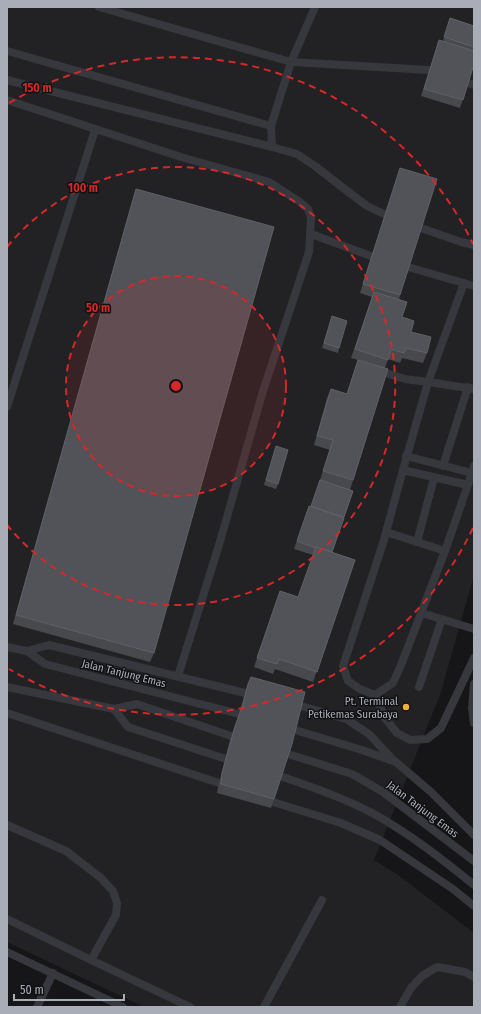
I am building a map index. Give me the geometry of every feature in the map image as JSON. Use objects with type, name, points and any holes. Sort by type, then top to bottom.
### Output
[{"type":"lane","points":[[99,7],[291,62],[429,70]]},
{"type":"lane","points":[[272,147],[271,126],[291,62],[315,7]]},
{"type":"lane","points":[[7,50],[271,126]]},
{"type":"lane","points":[[7,80],[298,154],[367,206],[384,214]]},
{"type":"lane","points":[[7,100],[181,157],[269,182],[300,202],[308,209],[312,218],[309,252],[263,391],[219,545],[178,676]]},
{"type":"lane","points":[[7,407],[95,130]]},
{"type":"lane","points":[[421,228],[474,245]]},
{"type":"lane","points":[[311,234],[371,256]]},
{"type":"lane","points":[[408,267],[474,286]]},
{"type":"lane","points":[[464,283],[428,382],[402,470],[386,532],[343,666],[348,681],[360,689],[375,695],[385,718],[397,733],[410,740],[427,738],[441,728],[474,658]]},
{"type":"lane","points":[[389,374],[405,379],[471,388],[443,466]]},
{"type":"lane","points":[[375,695],[393,683],[422,613],[473,470],[443,466],[406,456]]},
{"type":"lane","points":[[402,470],[468,485]]},
{"type":"lane","points":[[417,542],[434,478]]},
{"type":"lane","points":[[386,532],[445,551]]},
{"type":"lane","points":[[422,613],[474,629]]},
{"type":"lane","points":[[419,687],[442,619]]},
{"type":"lane","points":[[7,647],[28,650],[49,645],[244,693]]},
{"type":"lane","name":"Jalan Tanjung Emas","points":[[28,650],[45,664],[239,714]]},
{"type":"lane","points":[[474,684],[472,708],[474,723]]},
{"type":"lane","points":[[7,687],[114,709],[137,704],[232,736]]},
{"type":"lane","points":[[301,706],[346,719],[369,734],[396,762]]},
{"type":"lane","points":[[114,709],[128,727],[226,759]]},
{"type":"lane","points":[[7,713],[219,783]]},
{"type":"lane","name":"Jalan Tanjung Emas","points":[[295,730],[396,762],[431,792],[474,835]]},
{"type":"lane","name":"Jalan Tanjung Emas","points":[[288,754],[352,774],[383,792],[474,861]]},
{"type":"lane","points":[[280,776],[326,792],[374,814],[418,842],[474,885]]},
{"type":"lane","points":[[274,802],[341,823],[380,840],[453,889],[474,906]]},
{"type":"lane","points":[[7,825],[66,851],[101,878],[113,891],[117,903],[116,915],[91,960]]},
{"type":"lane","points":[[264,1007],[322,900]]},
{"type":"lane","points":[[7,918],[190,1007]]},
{"type":"lane","points":[[7,952],[123,1007]]},
{"type":"lane","points":[[400,1007],[411,988],[422,976],[437,967],[465,972],[474,977]]},
{"type":"lane","points":[[37,1007],[53,973]]},
{"type":"shaded area","points":[[7,7],[474,7],[474,575],[441,692],[374,860],[398,875],[474,933],[474,1007],[144,1007],[7,942]]},
{"type":"building","points":[[450,18],[474,26],[474,47],[444,37]]},
{"type":"building","points":[[439,40],[474,51],[474,64],[463,100],[424,89]]},
{"type":"building","points":[[400,168],[437,179],[400,295],[363,284]]},
{"type":"building","points":[[136,189],[274,227],[154,653],[16,615]]},
{"type":"building","points":[[374,292],[407,302],[402,317],[414,321],[411,332],[431,337],[427,353],[406,348],[404,353],[391,349],[388,360],[355,349]]},
{"type":"building","points":[[332,316],[347,321],[339,348],[324,343]]},
{"type":"building","points":[[358,360],[388,369],[353,480],[323,471],[333,440],[317,436],[331,389],[347,394]]},
{"type":"building","points":[[276,446],[288,450],[278,484],[266,480]]},
{"type":"building","points":[[320,480],[353,491],[344,517],[311,506]]},
{"type":"building","points":[[309,506],[344,518],[332,552],[316,547],[315,548],[297,541]]},
{"type":"building","points":[[316,547],[355,560],[317,672],[279,659],[277,664],[257,658],[280,591],[298,597]]},
{"type":"building","points":[[251,677],[305,692],[292,744],[274,799],[221,784],[222,773]]},
{"type":"place","name":"Pt. Terminal Petikemas Surabaya","points":[[406,707]]}]
